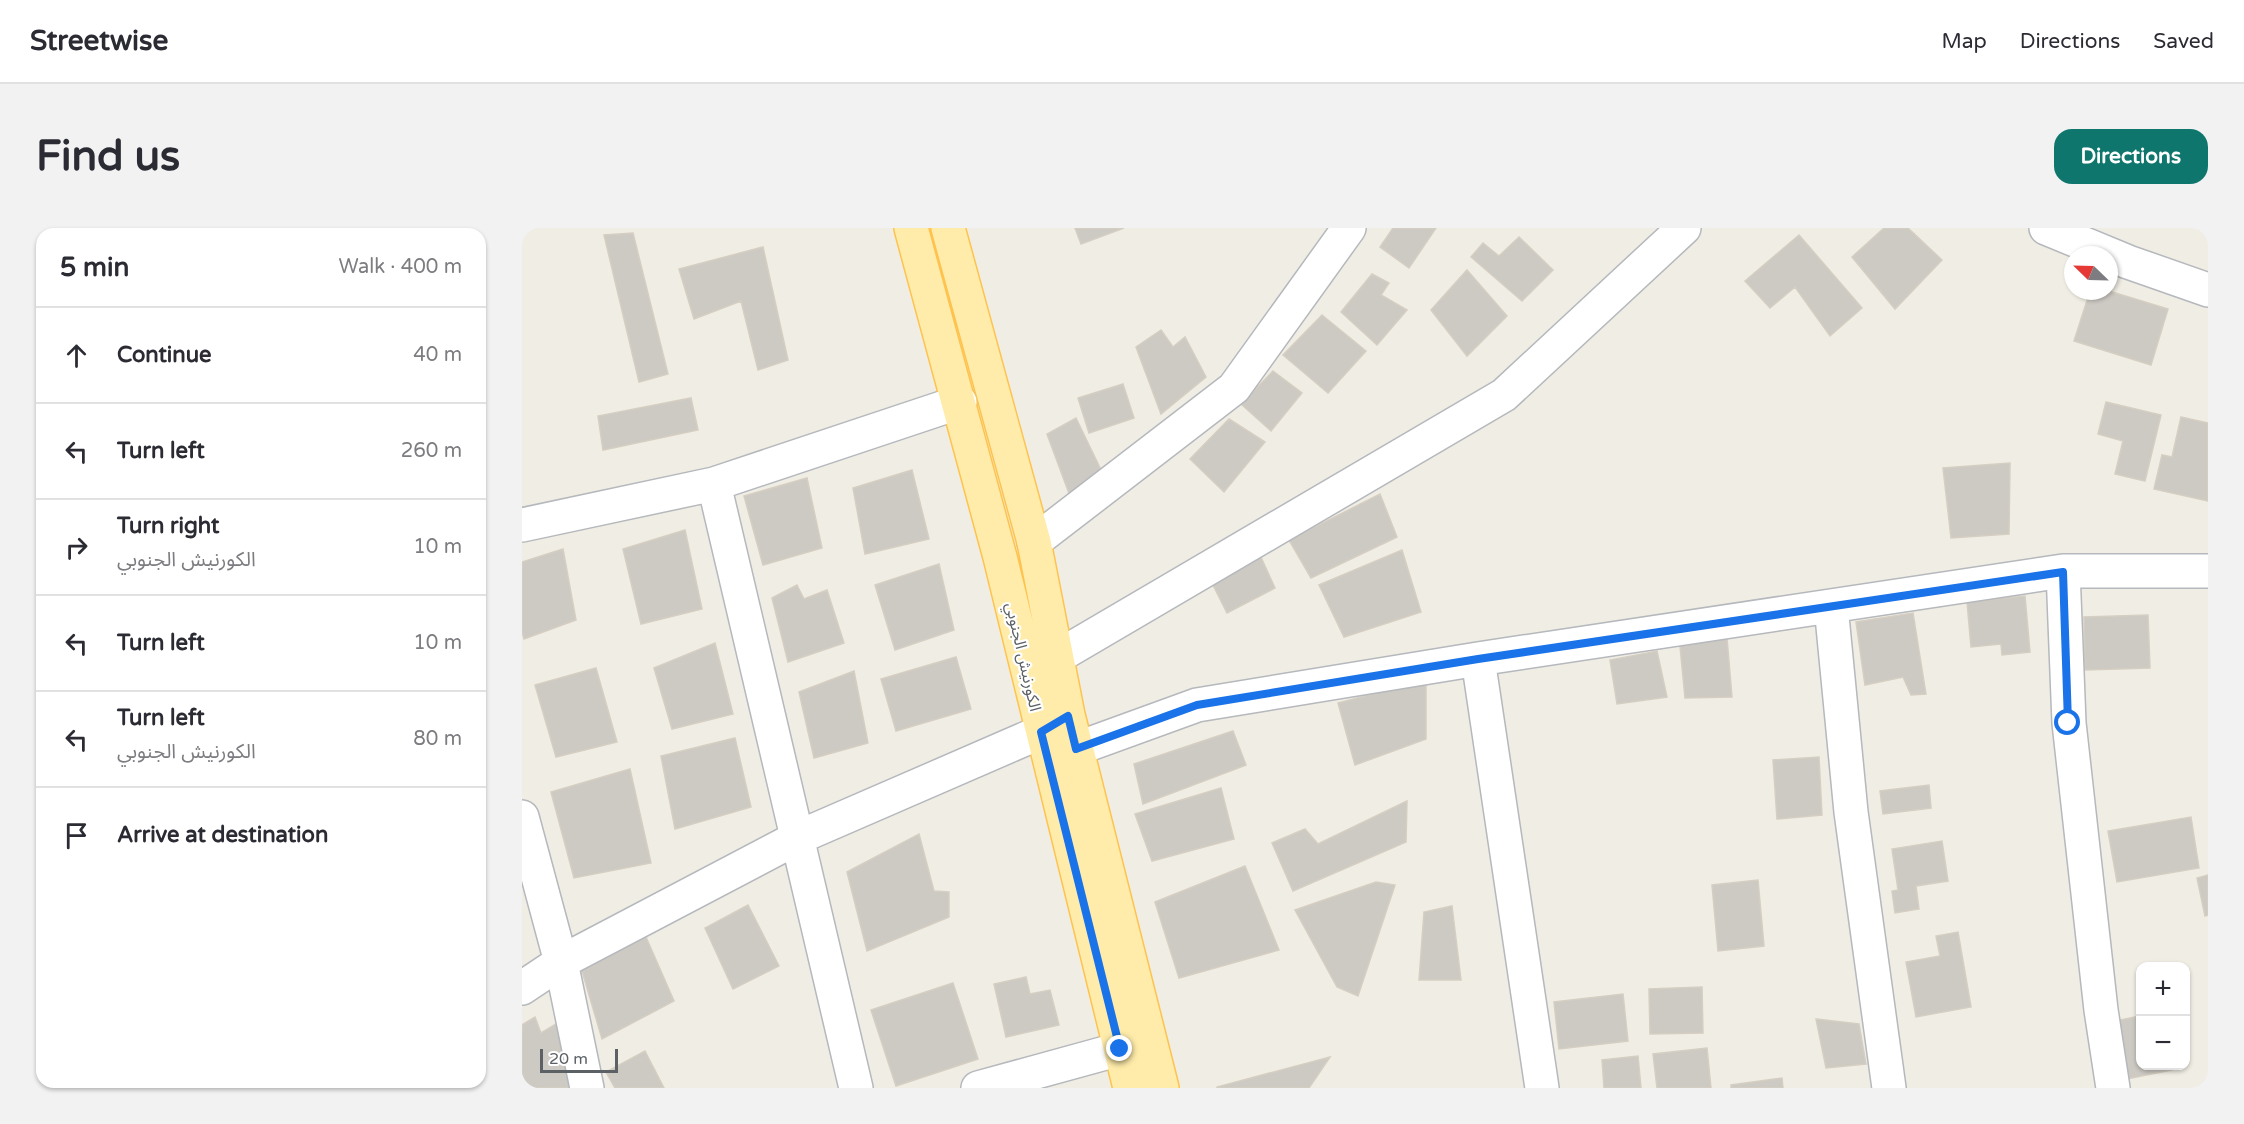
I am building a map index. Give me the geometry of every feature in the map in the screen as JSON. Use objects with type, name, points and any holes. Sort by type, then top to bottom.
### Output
[{"type":"main road","name":"الكورنيش الجنوبي","points":[[911,228],[960,402],[1000,557],[1054,724],[1120,1049],[1130,1088]]},
{"type":"main road","name":"الكورنيش الجنوبي","points":[[948,228],[1034,542],[1057,657],[1054,724],[1076,749],[1162,1088]]},
{"type":"street","points":[[1034,542],[1234,388],[1349,228]]},
{"type":"street","points":[[1057,657],[1504,395],[1684,228]]},
{"type":"street","points":[[2046,228],[2128,262],[2208,290]]},
{"type":"street","points":[[522,525],[714,484],[960,402]]},
{"type":"street","points":[[714,484],[799,837],[856,1088]]},
{"type":"street","points":[[1076,749],[1197,705],[1478,659],[2063,572],[2208,571]]},
{"type":"street","points":[[2063,572],[2068,723],[2101,1010],[2113,1088]]},
{"type":"street","points":[[1832,606],[1851,812],[1889,1088]]},
{"type":"street","points":[[1478,659],[1542,1088]]},
{"type":"street","points":[[522,988],[561,962],[799,837],[1054,724]]},
{"type":"street","points":[[522,817],[561,962],[587,1088]]},
{"type":"street","points":[[978,1088],[1120,1049]]},
{"type":"building","points":[[1075,228],[1124,228],[1081,244]]},
{"type":"building","points":[[1393,228],[1436,228],[1409,268],[1380,247]]},
{"type":"building","points":[[1884,228],[1908,228],[1942,260],[1895,309],[1852,257]]},
{"type":"building","points":[[633,233],[668,374],[639,382],[604,235]]},
{"type":"building","points":[[1799,235],[1862,308],[1830,336],[1795,287],[1770,308],[1745,281]]},
{"type":"building","points":[[1519,237],[1553,270],[1522,301],[1471,257],[1483,243],[1499,256]]},
{"type":"building","points":[[763,247],[788,360],[758,370],[741,301],[694,319],[679,269]]},
{"type":"building","points":[[1467,270],[1507,316],[1467,356],[1431,310]]},
{"type":"building","points":[[1372,274],[1389,283],[1381,295],[1407,310],[1377,345],[1341,312]]},
{"type":"building","points":[[2118,294],[2168,309],[2151,365],[2074,341],[2087,300],[2118,300]]},
{"type":"building","points":[[1322,315],[1366,351],[1328,393],[1283,355]]},
{"type":"building","points":[[1161,330],[1173,347],[1185,337],[1206,377],[1161,414],[1136,347]]},
{"type":"building","points":[[1273,371],[1302,393],[1271,431],[1241,404]]},
{"type":"building","points":[[1123,384],[1134,418],[1089,433],[1078,398]]},
{"type":"building","points":[[691,398],[698,430],[603,450],[598,416]]},
{"type":"building","points":[[2106,402],[2161,415],[2145,481],[2115,474],[2123,441],[2098,434]]},
{"type":"building","points":[[2181,417],[2208,423],[2208,501],[2154,489],[2162,455],[2172,457]]},
{"type":"building","points":[[1076,418],[1103,474],[1070,496],[1047,434]]},
{"type":"building","points":[[1229,419],[1265,442],[1224,492],[1190,459]]},
{"type":"building","points":[[2010,463],[2009,534],[1951,538],[1943,468]]},
{"type":"building","points":[[912,470],[929,539],[865,554],[853,488]]},
{"type":"building","points":[[807,478],[822,548],[763,565],[744,496]]},
{"type":"building","points":[[1380,494],[1397,537],[1311,578],[1289,540]]},
{"type":"building","points":[[685,530],[702,609],[641,624],[623,549]]},
{"type":"building","points":[[563,549],[576,620],[524,639],[522,632],[522,562]]},
{"type":"building","points":[[1402,550],[1421,612],[1344,637],[1319,585]]},
{"type":"building","points":[[1260,555],[1275,588],[1227,613],[1213,585]]},
{"type":"building","points":[[939,564],[954,630],[895,650],[875,585]]},
{"type":"building","points":[[797,585],[804,599],[827,590],[844,643],[788,662],[772,598]]},
{"type":"building","points":[[2025,596],[2030,652],[2002,655],[2001,644],[1971,647],[1967,602]]},
{"type":"building","points":[[1913,613],[1926,694],[1911,695],[1903,677],[1865,685],[1856,622]]},
{"type":"building","points":[[2148,615],[2150,668],[2085,670],[2084,617]]},
{"type":"building","points":[[1727,638],[1732,697],[1685,698],[1680,646]]},
{"type":"building","points":[[715,643],[733,714],[672,729],[654,668]]},
{"type":"building","points":[[1657,651],[1667,697],[1617,704],[1610,660]]},
{"type":"building","points":[[956,657],[971,709],[896,731],[881,679]]},
{"type":"building","points":[[596,668],[617,742],[556,757],[535,685]]},
{"type":"building","points":[[854,671],[868,743],[814,758],[799,692]]},
{"type":"building","points":[[1426,680],[1426,739],[1355,765],[1338,703]]},
{"type":"building","points":[[1233,731],[1246,765],[1143,804],[1134,764]]},
{"type":"building","points":[[735,738],[751,807],[675,829],[661,756]]},
{"type":"building","points":[[1819,757],[1822,815],[1777,819],[1773,760]]},
{"type":"building","points":[[630,769],[651,863],[574,878],[551,792]]},
{"type":"building","points":[[1929,785],[1931,808],[1883,814],[1880,791]]},
{"type":"building","points":[[1221,788],[1234,839],[1152,861],[1135,814]]},
{"type":"building","points":[[1407,801],[1406,842],[1293,891],[1272,843],[1305,829],[1318,844]]},
{"type":"building","points":[[2191,817],[2199,868],[2117,882],[2108,831]]},
{"type":"building","points":[[919,834],[934,891],[949,892],[949,917],[867,951],[847,872]]},
{"type":"building","points":[[1942,841],[1948,881],[1916,886],[1919,909],[1895,913],[1892,891],[1898,890],[1892,849]]},
{"type":"building","points":[[1245,866],[1279,950],[1179,978],[1155,902]]},
{"type":"building","points":[[2208,875],[2208,915],[2205,916],[2197,878]]},
{"type":"building","points":[[1758,880],[1764,946],[1718,951],[1712,885]]},
{"type":"building","points":[[1376,882],[1395,885],[1358,996],[1337,987],[1295,910]]},
{"type":"building","points":[[748,905],[779,966],[733,989],[705,928]]},
{"type":"building","points":[[1452,906],[1461,980],[1419,980],[1424,912]]},
{"type":"building","points":[[1958,932],[1971,1007],[1916,1017],[1906,962],[1940,956],[1936,936]]},
{"type":"building","points":[[646,937],[674,1001],[602,1039],[582,971]]},
{"type":"building","points":[[1026,977],[1030,994],[1050,990],[1059,1025],[1006,1037],[994,984]]},
{"type":"building","points":[[953,983],[978,1059],[896,1086],[871,1010]]},
{"type":"building","points":[[1702,987],[1703,1033],[1650,1034],[1649,989]]},
{"type":"building","points":[[1623,994],[1628,1041],[1559,1049],[1554,1002]]},
{"type":"building","points":[[535,1017],[541,1033],[561,1021],[572,1088],[522,1088],[522,1025]]},
{"type":"building","points":[[2136,1017],[2136,1070],[2172,1070],[2121,1080],[2110,1022]]},
{"type":"building","points":[[1816,1019],[1859,1024],[1866,1064],[1826,1068]]},
{"type":"building","points":[[1707,1048],[1711,1088],[1657,1088],[1653,1054]]},
{"type":"building","points":[[645,1051],[664,1088],[615,1088],[606,1072]]},
{"type":"building","points":[[1638,1056],[1641,1088],[1604,1088],[1602,1060]]},
{"type":"building","points":[[1330,1057],[1309,1088],[1217,1088],[1217,1087]]},
{"type":"building","points":[[1782,1078],[1783,1088],[1731,1088],[1731,1085]]},
{"type":"route","points":[[1120,1049],[1041,732],[1068,716],[1076,749],[1197,705],[1478,659],[2063,572],[2068,723]]}]
